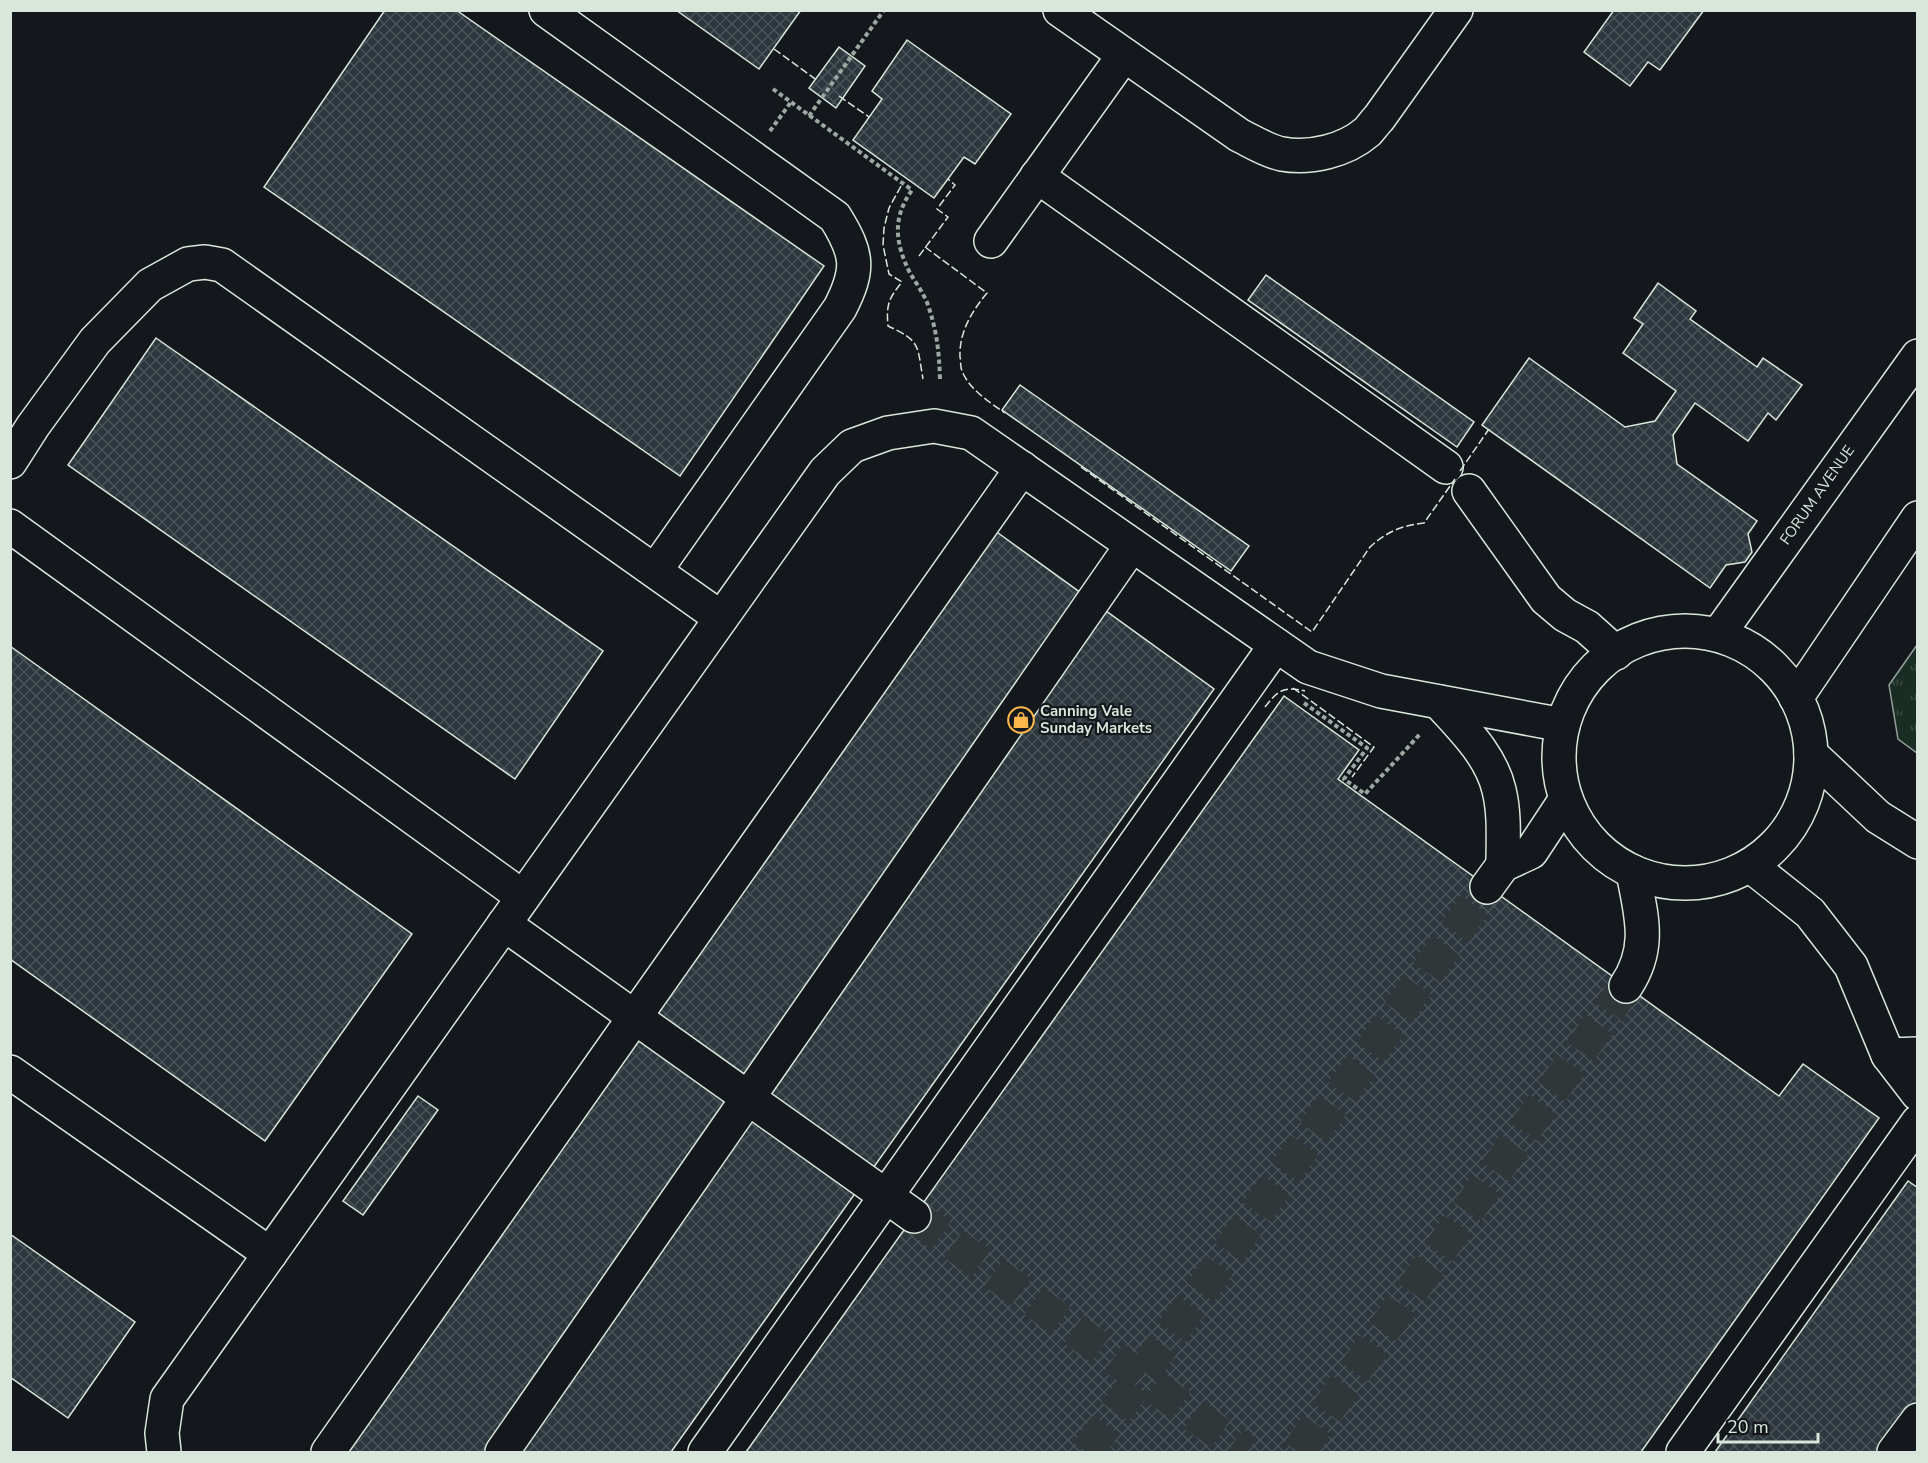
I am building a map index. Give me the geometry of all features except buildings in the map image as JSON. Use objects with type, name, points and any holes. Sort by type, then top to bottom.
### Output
[{"type":"street","points":[[546,10],[835,217],[854,252],[850,288],[840,308],[655,571]]},
{"type":"street","points":[[1060,10],[1239,135],[1257,145],[1282,154],[1306,156],[1348,144],[1367,132],[1456,10]]},
{"type":"street","points":[[991,241],[1124,55]]},
{"type":"street","points":[[1037,176],[1446,467]]},
{"type":"street","points":[[10,462],[33,426],[95,341],[150,285],[188,264],[205,262],[222,265],[721,618]]},
{"type":"street","name":"FORUM AVENUE","points":[[1718,635],[1917,356]]},
{"type":"street","points":[[164,1452],[162,1433],[167,1399],[825,472],[852,446],[888,433],[934,426],[971,433],[1308,667],[1381,691],[1433,714],[1476,744],[1491,769],[1499,790],[1503,821],[1495,876],[1531,852],[1566,799]]},
{"type":"street","points":[[328,1452],[1022,468]]},
{"type":"street","points":[[1469,491],[1546,599],[1565,615],[1587,627],[1616,653]]},
{"type":"street","points":[[1796,698],[1917,518]]},
{"type":"street","points":[[10,526],[523,897]]},
{"type":"street","points":[[502,1452],[1132,545]]},
{"type":"street","points":[[1679,631],[1718,635],[1750,649],[1776,670],[1796,698],[1807,725],[1812,754],[1805,798],[1784,837],[1751,866],[1716,880],[1680,885],[1643,877],[1610,860],[1583,833],[1566,799],[1559,763],[1563,725],[1579,688],[1606,659],[1616,653],[1640,639],[1679,631]]},
{"type":"street","points":[[705,1452],[1276,645]]},
{"type":"street","points":[[1433,714],[1563,725]]},
{"type":"street","points":[[1812,754],[1878,817],[1917,842]]},
{"type":"street","points":[[1751,866],[1810,913],[1851,966],[1903,1054],[1917,1094]]},
{"type":"street","points":[[1626,986],[1642,953],[1643,922],[1633,872]]},
{"type":"street","points":[[504,924],[914,1216]]},
{"type":"street","points":[[10,1072],[270,1254]]},
{"type":"street","points":[[1683,1452],[1917,1122]]},
{"type":"street","points":[[1894,1452],[1917,1420]]},
{"type":"path","points":[[809,116],[884,10]]},
{"type":"path","points":[[773,89],[912,190],[898,216],[898,242],[909,270],[927,303],[938,339],[940,379]]},
{"type":"path","points":[[1299,700],[1367,748],[1344,779],[1365,794],[1433,714]]},
{"type":"green space","points":[[1917,645],[1917,753],[1898,739],[1889,685]]},
{"type":"tunnel","points":[[1087,1452],[1487,887]]},
{"type":"tunnel","points":[[1298,1452],[1626,986]]},
{"type":"tunnel","points":[[914,1216],[1246,1452]]},
{"type":"fence","points":[[774,49],[818,81]]},
{"type":"fence","points":[[839,96],[869,117]]},
{"type":"fence","points":[[919,256],[948,217],[937,209],[955,185],[948,179]]},
{"type":"fence","points":[[901,186],[889,208],[884,228],[883,245],[889,274],[902,282],[889,302],[888,326],[907,336],[916,345],[923,379]]},
{"type":"fence","points":[[925,247],[987,293],[976,307],[964,331],[960,348],[961,368],[965,378],[974,389],[1005,413]]},
{"type":"fence","points":[[1460,471],[1489,429]]},
{"type":"fence","points":[[1081,467],[1312,632],[1370,547],[1395,530],[1424,523],[1455,479]]},
{"type":"fence","points":[[1293,688],[1374,747],[1352,777]]},
{"type":"fence","points":[[1265,707],[1282,691],[1287,689],[1305,691]]},
{"type":"place","name":"Canning Vale Sunday Markets","points":[[1021,720]]}]
